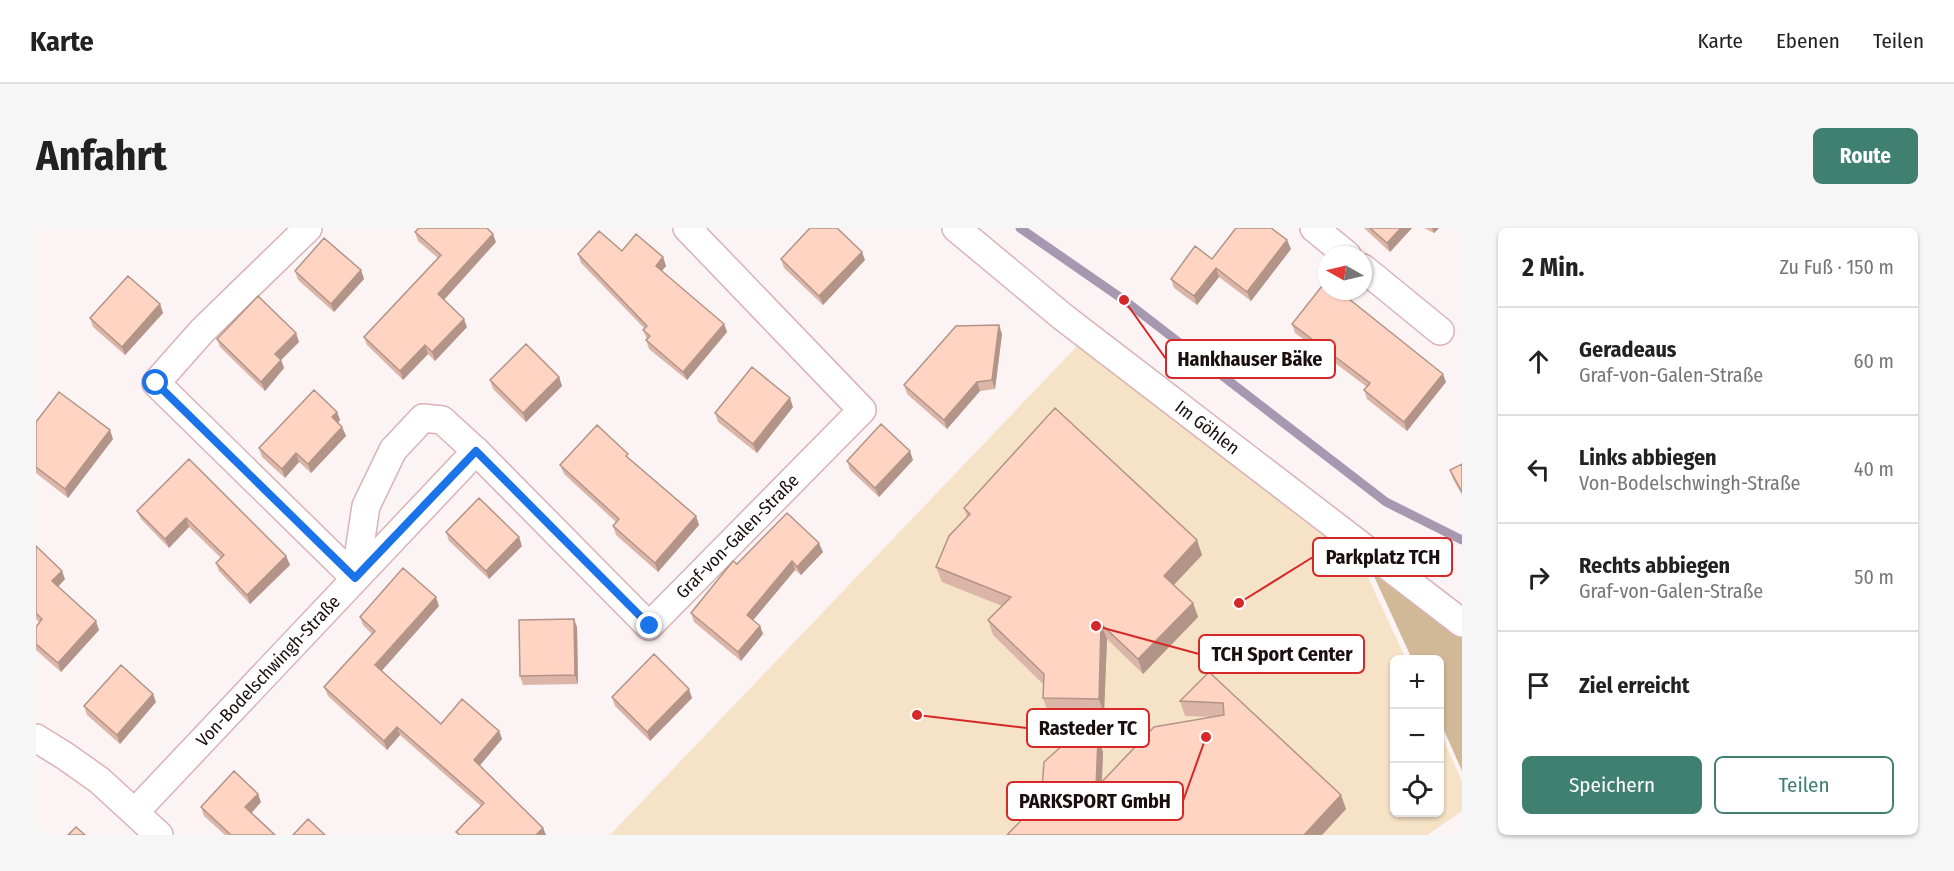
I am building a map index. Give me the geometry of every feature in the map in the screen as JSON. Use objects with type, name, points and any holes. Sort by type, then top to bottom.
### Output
[{"type":"street","points":[[308,228],[202,331],[156,383],[355,578]]},
{"type":"street","name":"Graf-von-Galen-Straße","points":[[355,578],[366,506],[393,450],[423,418],[442,420],[476,451],[650,626],[862,410],[687,228]]},
{"type":"street","name":"Im Göhlen","points":[[956,228],[1063,317],[1462,623]]},
{"type":"street","points":[[1314,228],[1336,246]]},
{"type":"street","points":[[1372,275],[1440,331]]},
{"type":"street","name":"Von-Bodelschwingh-Straße","points":[[135,812],[476,451]]},
{"type":"street","points":[[36,738],[99,780],[159,835]]},
{"type":"shaded area","points":[[1081,342],[1358,556],[1404,655],[1390,655],[1390,817],[1444,817],[1444,741],[1462,781],[1462,811],[1427,835],[610,835]]},
{"type":"shaded area","points":[[1367,561],[1462,632],[1462,771],[1444,730],[1444,655],[1410,655]]},
{"type":"building","points":[[419,228],[487,228],[493,234],[438,294],[464,319],[432,352],[425,345],[400,371],[364,337],[441,255],[415,232]]},
{"type":"building","points":[[810,228],[837,228],[862,252],[819,296],[781,259]]},
{"type":"building","points":[[1236,228],[1271,228],[1287,240],[1247,292],[1216,268],[1194,296],[1171,279],[1195,246],[1212,259]]},
{"type":"building","points":[[1370,228],[1401,228],[1387,243]]},
{"type":"building","points":[[599,231],[622,251],[636,234],[663,257],[656,266],[724,324],[683,372],[646,340],[650,336],[643,330],[647,326],[578,254]]},
{"type":"building","points":[[324,238],[361,270],[331,304],[295,271]]},
{"type":"building","points":[[128,276],[160,304],[122,347],[90,318]]},
{"type":"building","points":[[1318,291],[1318,300],[1350,300],[1443,374],[1404,422],[1364,390],[1370,383],[1292,324]]},
{"type":"building","points":[[258,296],[296,333],[275,354],[281,360],[261,382],[217,339]]},
{"type":"building","points":[[999,325],[992,380],[977,382],[944,420],[904,385],[956,326]]},
{"type":"building","points":[[526,344],[559,377],[523,413],[490,380]]},
{"type":"building","points":[[752,367],[790,398],[753,444],[715,413]]},
{"type":"building","points":[[314,390],[337,412],[332,417],[342,427],[308,464],[296,453],[282,469],[259,448]]},
{"type":"building","points":[[59,392],[110,430],[65,489],[36,467],[36,422]]},
{"type":"building","points":[[1055,408],[1197,540],[1164,576],[1193,603],[1138,659],[1101,624],[1099,699],[1043,698],[1044,674],[988,620],[1011,597],[936,567],[949,536],[970,514],[964,508]]},
{"type":"building","points":[[881,424],[910,451],[875,488],[847,461]]},
{"type":"building","points":[[597,425],[628,454],[626,456],[696,516],[655,563],[613,526],[619,519],[560,465]]},
{"type":"building","points":[[189,459],[286,556],[247,595],[216,563],[224,555],[186,518],[165,539],[137,511]]},
{"type":"building","points":[[1462,464],[1462,492],[1450,470]]},
{"type":"building","points":[[479,498],[519,537],[486,571],[446,532]]},
{"type":"building","points":[[787,513],[819,543],[797,567],[792,561],[747,615],[760,626],[738,652],[691,613],[733,561],[737,564]]},
{"type":"building","points":[[36,546],[62,571],[52,581],[96,621],[58,663],[36,644],[36,627],[42,619],[36,613]]},
{"type":"building","points":[[403,568],[436,597],[375,665],[441,724],[462,699],[499,731],[474,760],[543,828],[536,835],[460,835],[456,832],[484,803],[397,727],[384,741],[324,687],[375,631],[360,617]]},
{"type":"building","points":[[574,619],[575,675],[520,676],[519,620]]},
{"type":"building","points":[[654,654],[689,689],[647,732],[612,697]]},
{"type":"building","points":[[121,665],[153,694],[117,735],[84,706]]},
{"type":"building","points":[[1209,672],[1341,795],[1304,835],[1007,835],[1041,800],[1044,762],[1064,744],[1098,738],[1096,788],[1154,727],[1224,715],[1223,703],[1180,701]]},
{"type":"building","points":[[234,771],[258,794],[245,807],[275,835],[231,835],[201,807]]},
{"type":"building","points":[[308,819],[325,835],[293,835]]},
{"type":"building","points":[[76,827],[85,835],[68,835]]},
{"type":"waterway","points":[[1020,228],[1124,300],[1386,502],[1462,540]]},
{"type":"place","name":"Hankhauser Bäke","points":[[1124,300]]},
{"type":"place","name":"Parkplatz TCH","points":[[1239,603]]},
{"type":"place","name":"TCH Sport Center","points":[[1096,626]]},
{"type":"place","name":"Rasteder TC","points":[[917,715]]},
{"type":"place","name":"PARKSPORT GmbH","points":[[1206,737]]},
{"type":"route","points":[[156,383],[246,474],[355,578],[476,451],[650,626]]}]
